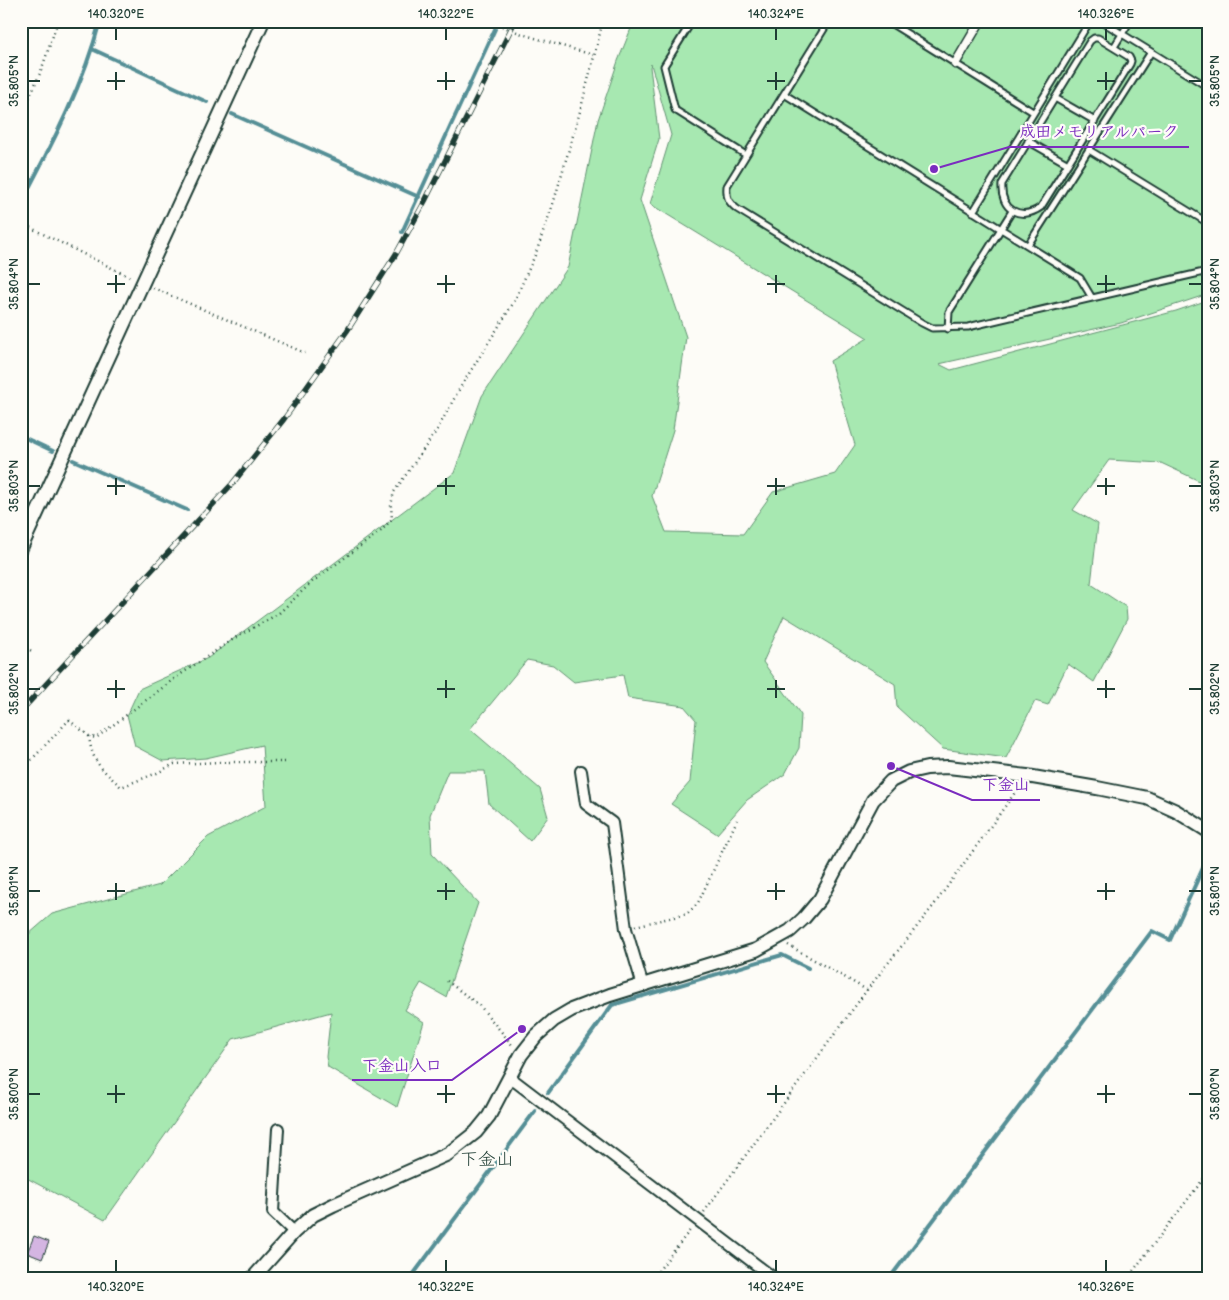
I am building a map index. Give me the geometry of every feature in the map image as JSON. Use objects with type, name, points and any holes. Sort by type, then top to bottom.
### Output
[{"type":"street","points":[[21,548],[263,21]]},
{"type":"street","points":[[955,64],[978,25]]},
{"type":"street","points":[[252,1279],[294,1232],[313,1216],[333,1205],[448,1154],[476,1132],[489,1116],[521,1055],[536,1036],[554,1020],[572,1010],[610,995],[756,950],[790,931],[820,899],[873,800],[891,781],[909,772],[927,768],[948,767],[1027,776],[1147,798],[1176,811],[1208,831]]},
{"type":"street","points":[[581,771],[586,804],[612,823],[626,929],[643,986]]},
{"type":"street","points":[[508,1079],[516,1082],[775,1279]]},
{"type":"street","points":[[278,1129],[273,1212],[294,1232]]},
{"type":"lane","points":[[692,21],[664,66],[675,110],[746,155]]},
{"type":"lane","points":[[829,21],[727,186],[726,195],[729,202],[932,328],[968,327],[1208,270]]},
{"type":"lane","points":[[887,21],[1033,112]]},
{"type":"lane","points":[[973,212],[1090,21]]},
{"type":"lane","points":[[1101,21],[1208,87]]},
{"type":"lane","points":[[1114,47],[1130,21]]},
{"type":"lane","points":[[1094,38],[1098,38],[1129,57],[1130,64],[1041,207],[1023,213],[1012,211],[1002,196],[1002,184],[1055,98],[1090,41],[1094,38]]},
{"type":"lane","points":[[1028,246],[1151,52]]},
{"type":"lane","points":[[784,94],[1080,278],[1092,298]]},
{"type":"lane","points":[[1055,98],[1095,121]]},
{"type":"lane","points":[[1028,141],[1068,164]]},
{"type":"lane","points":[[1089,150],[1208,223]]},
{"type":"lane","points":[[948,329],[949,312],[1012,211]]},
{"type":"path","points":[[21,116],[41,71],[58,21]]},
{"type":"path","points":[[488,21],[500,27],[593,56]]},
{"type":"path","points":[[21,771],[69,720],[88,736],[96,738],[178,676],[238,636],[278,614],[312,582],[381,531],[392,519],[394,492],[437,430],[460,388],[514,302],[536,253],[554,201],[581,108],[603,21]]},
{"type":"path","points":[[21,224],[142,283],[305,354]]},
{"type":"path","points":[[21,646],[34,652]]},
{"type":"path","points":[[88,736],[90,751],[100,767],[121,787],[174,764],[286,762]]},
{"type":"path","points":[[652,1279],[698,1220],[867,990],[934,905],[1027,776]]},
{"type":"path","points":[[626,929],[688,914],[698,903],[738,820]]},
{"type":"path","points":[[777,939],[867,990]]},
{"type":"path","points":[[447,981],[480,1006],[521,1055]]},
{"type":"path","points":[[1127,1279],[1208,1173]]},
{"type":"green space","points":[[634,21],[1208,21],[1208,294],[1121,323],[939,364],[951,370],[1176,311],[1208,300],[1208,485],[1161,463],[1109,460],[1073,510],[1098,524],[1091,584],[1126,607],[1127,619],[1094,682],[1068,664],[1048,705],[1035,701],[1006,758],[943,749],[897,707],[895,684],[784,616],[763,662],[801,715],[799,748],[785,774],[747,800],[717,834],[671,804],[690,782],[696,720],[684,706],[628,698],[623,675],[574,682],[553,665],[527,660],[470,729],[540,789],[548,817],[530,841],[489,804],[485,771],[448,771],[430,815],[432,854],[478,903],[446,997],[421,983],[405,1010],[424,1022],[397,1107],[328,1067],[326,1057],[331,1012],[233,1039],[105,1220],[21,1175],[21,941],[52,914],[160,885],[208,837],[266,806],[262,745],[206,758],[163,761],[135,746],[127,715],[139,689],[208,658],[454,473],[482,396],[568,267],[598,120]],"holes":[[[651,64],[671,135],[650,204],[868,338],[830,361],[855,445],[835,474],[773,492],[743,534],[666,532],[652,496],[673,430],[686,337],[640,200],[659,139]]]},
{"type":"building","points":[[34,1236],[49,1242],[42,1259],[27,1253]]},
{"type":"waterway","points":[[21,203],[76,92],[100,21]]},
{"type":"waterway","points":[[402,232],[495,29]]},
{"type":"waterway","points":[[92,49],[207,102]]},
{"type":"waterway","points":[[232,114],[419,197]]},
{"type":"waterway","points":[[21,436],[53,451]]},
{"type":"waterway","points":[[73,460],[187,510]]},
{"type":"waterway","points":[[889,1279],[1152,931],[1170,940],[1208,857]]},
{"type":"waterway","points":[[548,1093],[612,1005],[782,955],[808,968]]},
{"type":"waterway","points":[[410,1279],[535,1111]]},
{"type":"railway","points":[[21,711],[232,484],[284,419],[347,331],[396,254],[425,201],[515,21]]},
{"type":"place","name":"成田メモリアルパーク","points":[[934,169]]},
{"type":"place","name":"下金山","points":[[891,766]]},
{"type":"place","name":"下金山入口","points":[[522,1029]]},
{"type":"district","name":"下金山","points":[[487,1159]]}]
